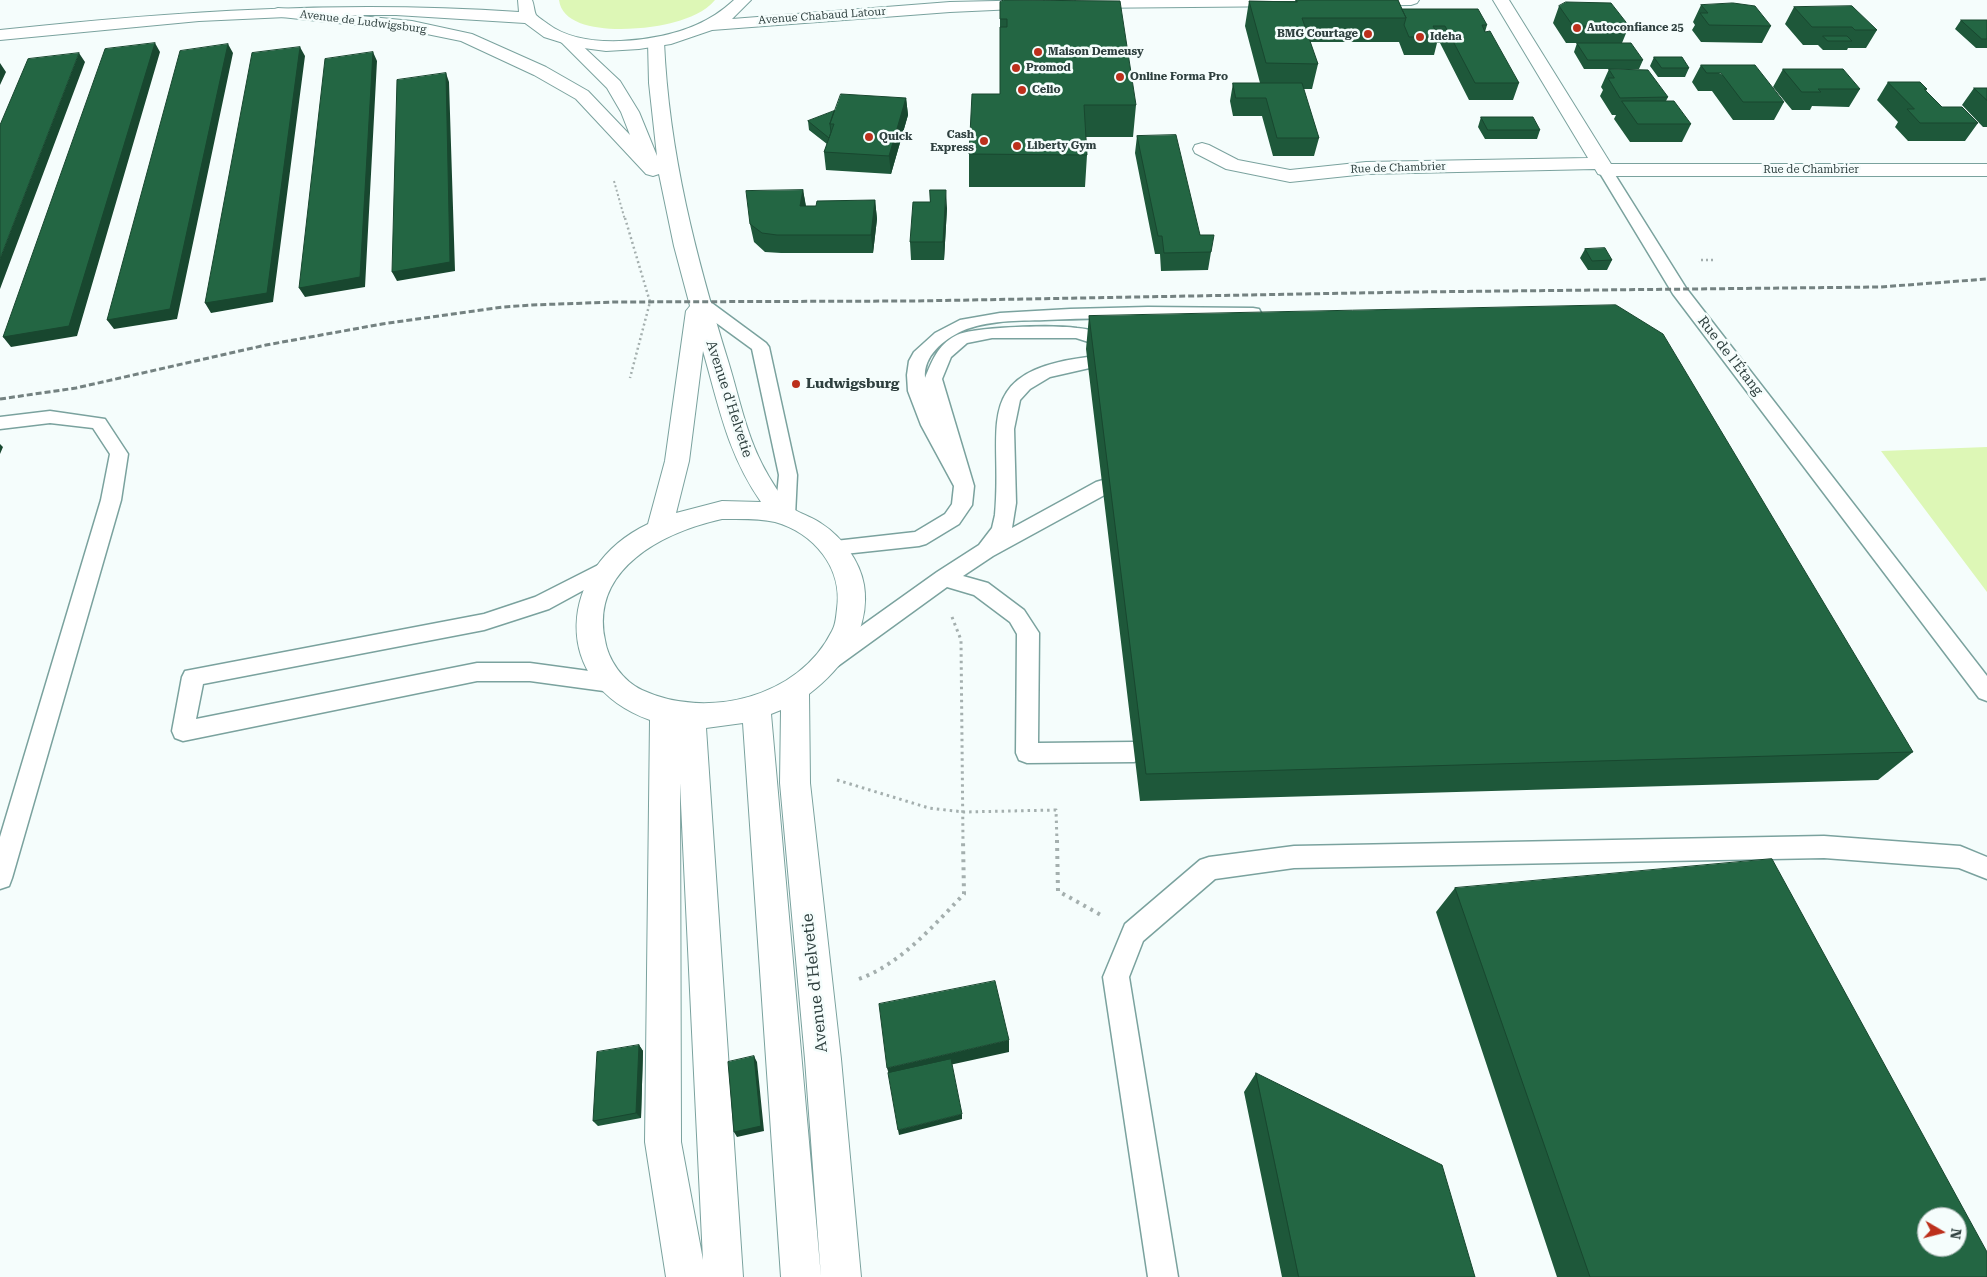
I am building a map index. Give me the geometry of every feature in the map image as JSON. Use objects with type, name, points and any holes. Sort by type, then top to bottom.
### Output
[{"type":"street","points":[[174,3],[230,0]]},
{"type":"street","points":[[526,0],[529,18],[543,30],[567,40],[594,45],[656,42],[687,35],[714,25],[735,11],[743,0]]},
{"type":"street","name":"Avenue Chabaud Latour","points":[[714,25],[940,7],[1060,3],[1411,0]]},
{"type":"street","name":"Rue de l'Étang","points":[[1501,0],[1602,167]]},
{"type":"street","points":[[0,22],[192,1]]},
{"type":"street","name":"Avenue de Ludwigsburg","points":[[0,35],[163,17],[249,11],[363,7],[468,11],[529,18]]},
{"type":"street","name":"Avenue de Ludwigsburg","points":[[249,11],[331,17],[412,26],[466,37],[540,71],[582,95]]},
{"type":"street","name":"Avenue d'Helvetie","points":[[567,40],[614,85],[630,112],[686,249]]},
{"type":"street","name":"Avenue d'Helvetie","points":[[656,42],[656,80],[671,188],[699,302],[746,455],[767,493],[785,516]]},
{"type":"street","name":"Avenue d'Helvetie","points":[[582,95],[653,170]]},
{"type":"street","name":"Rue de Chambrier","points":[[1202,149],[1233,165],[1290,176],[1366,168],[1602,167],[1987,170]]},
{"type":"street","name":"Avenue d'Helvetie","points":[[658,529],[677,461],[699,302]]},
{"type":"street","points":[[722,510],[755,510],[785,516],[813,529],[835,548],[850,573],[853,602],[845,633],[826,663],[795,689],[756,708],[724,715],[678,714],[635,701],[611,684],[593,657],[588,627],[593,596],[610,568],[632,546],[658,529],[690,517],[722,510]]},
{"type":"street","name":"Avenue d'Helvetie","points":[[795,689],[795,782],[823,1059],[841,1277]]},
{"type":"street","points":[[756,708],[801,1277]]},
{"type":"street","points":[[678,714],[663,1142],[686,1277]]},
{"type":"street","points":[[678,714],[723,1277]]},
{"type":"lane","name":"Rue de l'Étang","points":[[1602,167],[1679,290],[1987,692]]},
{"type":"lane","points":[[699,302],[760,348],[788,475],[785,516]]},
{"type":"lane","points":[[964,486],[925,417],[916,386],[918,360],[933,341],[958,327],[1007,317],[1072,313],[1270,313]]},
{"type":"lane","points":[[835,548],[919,539],[952,519],[962,505],[964,486],[933,379],[944,354],[962,339],[992,333],[1076,333],[1101,340],[1115,348]]},
{"type":"lane","points":[[986,550],[1003,528],[1006,505],[1005,425],[1011,398],[1026,383],[1040,374],[1071,364],[1088,363]]},
{"type":"lane","points":[[0,423],[50,418],[100,423],[119,454],[111,500],[0,878]]},
{"type":"lane","points":[[826,663],[986,550],[1103,487]]},
{"type":"lane","points":[[610,568],[542,603],[484,622],[193,677],[183,732],[477,672],[530,672],[611,684]]},
{"type":"lane","points":[[936,584],[981,589],[1017,616],[1028,633],[1027,754],[1134,752]]},
{"type":"lane","points":[[1163,1277],[1116,977],[1134,933],[1209,868],[1294,857],[1824,847],[1960,857],[1987,868]]},
{"type":"path","points":[[614,179],[650,302],[630,378]]},
{"type":"path","points":[[851,980],[870,976],[890,965],[964,894],[961,640],[954,620],[936,584]]},
{"type":"path","points":[[795,782],[824,776],[929,808],[964,812],[1056,810],[1058,891],[1134,933]]},
{"type":"green space","points":[[559,0],[715,0],[702,11],[663,25],[609,29],[576,21],[564,12]]},
{"type":"green space","points":[[1987,447],[1987,592],[1881,451]]},
{"type":"building","points":[[1004,0],[1120,1],[1136,105],[1084,105],[1087,155],[969,154],[972,94],[1000,94],[1000,27],[1007,27],[1007,19],[1000,19],[1000,2]]},
{"type":"building","points":[[1296,0],[1398,0],[1406,18],[1302,18],[1318,64],[1266,63],[1249,1],[1297,2]]},
{"type":"building","points":[[1566,2],[1611,3],[1629,26],[1573,26],[1559,6]]},
{"type":"building","points":[[1733,3],[1755,6],[1771,26],[1709,25],[1700,13],[1708,13],[1701,5]]},
{"type":"building","points":[[1852,6],[1877,30],[1855,30],[1852,27],[1812,27],[1794,7]]},
{"type":"building","points":[[1402,9],[1478,9],[1487,25],[1482,25],[1485,32],[1490,31],[1519,83],[1475,83],[1445,26],[1433,26],[1439,37],[1409,37],[1404,25],[1406,18]]},
{"type":"building","points":[[1961,20],[1987,20],[1987,39],[1982,39]]},
{"type":"building","points":[[1823,36],[1847,36],[1852,41],[1828,41]]},
{"type":"building","points":[[155,43],[69,326],[3,337],[105,49]]},
{"type":"building","points":[[1577,43],[1631,43],[1643,60],[1588,60]]},
{"type":"building","points":[[228,44],[170,309],[107,320],[180,51]]},
{"type":"building","points":[[300,47],[267,293],[205,303],[252,53]]},
{"type":"building","points":[[373,52],[360,277],[299,288],[325,59]]},
{"type":"building","points":[[79,53],[0,259],[0,125],[28,59]]},
{"type":"building","points":[[1654,57],[1682,57],[1689,68],[1662,68]]},
{"type":"building","points":[[1701,65],[1755,65],[1784,102],[1743,102],[1721,73],[1707,73]]},
{"type":"building","points":[[1609,69],[1648,70],[1668,97],[1620,98],[1608,78],[1614,78]]},
{"type":"building","points":[[1783,69],[1843,69],[1860,89],[1818,89],[1821,92],[1802,92]]},
{"type":"building","points":[[446,73],[450,262],[392,272],[397,80]]},
{"type":"building","points":[[1888,82],[1920,82],[1927,89],[1924,89],[1942,107],[1962,107],[1978,123],[1920,123],[1907,109],[1914,109]]},
{"type":"building","points":[[1233,83],[1302,83],[1319,138],[1277,138],[1266,98],[1236,98]]},
{"type":"building","points":[[1974,88],[1987,88],[1987,100]]},
{"type":"building","points":[[841,94],[906,98],[889,156],[824,152],[834,124],[830,124]]},
{"type":"building","points":[[1622,101],[1674,101],[1691,124],[1638,124]]},
{"type":"building","points":[[834,111],[830,124],[831,132],[829,138],[808,121]]},
{"type":"building","points":[[1481,117],[1533,117],[1540,130],[1488,130]]},
{"type":"building","points":[[1176,135],[1200,235],[1214,235],[1211,252],[1164,253],[1162,236],[1158,236],[1137,136]]},
{"type":"building","points":[[803,190],[800,206],[816,206],[817,201],[875,200],[871,235],[777,235],[762,233],[750,224],[746,191]]},
{"type":"building","points":[[930,190],[946,190],[943,242],[910,242],[913,202],[930,202]]},
{"type":"building","points":[[1605,248],[1612,260],[1592,261],[1585,249]]},
{"type":"building","points":[[1616,305],[1663,334],[1913,752],[1146,774],[1089,316]]},
{"type":"building","points":[[1772,859],[1962,1207],[1917,1207],[1917,1257],[1967,1257],[1967,1215],[1987,1252],[1987,1277],[1590,1277],[1455,888]]},
{"type":"building","points":[[995,981],[1009,1040],[887,1068],[879,1004]]},
{"type":"building","points":[[639,1045],[636,1113],[593,1121],[597,1052]]},
{"type":"building","points":[[754,1056],[761,1126],[734,1132],[728,1062]]},
{"type":"building","points":[[951,1059],[962,1114],[898,1130],[888,1073]]},
{"type":"building","points":[[1256,1073],[1442,1165],[1475,1277],[1299,1277]]},
{"type":"railway","points":[[0,399],[76,388],[266,345],[382,324],[503,307],[532,305],[614,302],[915,301],[1412,292],[1880,287],[1987,279]]},
{"type":"place","name":"Autoconfiance 25","points":[[1577,28]]},
{"type":"place","name":"BMG Courtage","points":[[1368,34]]},
{"type":"place","name":"Ideha","points":[[1420,37]]},
{"type":"place","name":"Maison Demeusy","points":[[1038,52]]},
{"type":"place","name":"Promod","points":[[1016,68]]},
{"type":"place","name":"Online Forma Pro","points":[[1120,77]]},
{"type":"place","name":"Celio","points":[[1022,90]]},
{"type":"place","name":"Quick","points":[[869,137]]},
{"type":"place","name":"Cash Express","points":[[984,141]]},
{"type":"place","name":"Liberty Gym","points":[[1017,146]]},
{"type":"place","name":"Ludwigsburg","points":[[796,384]]}]
